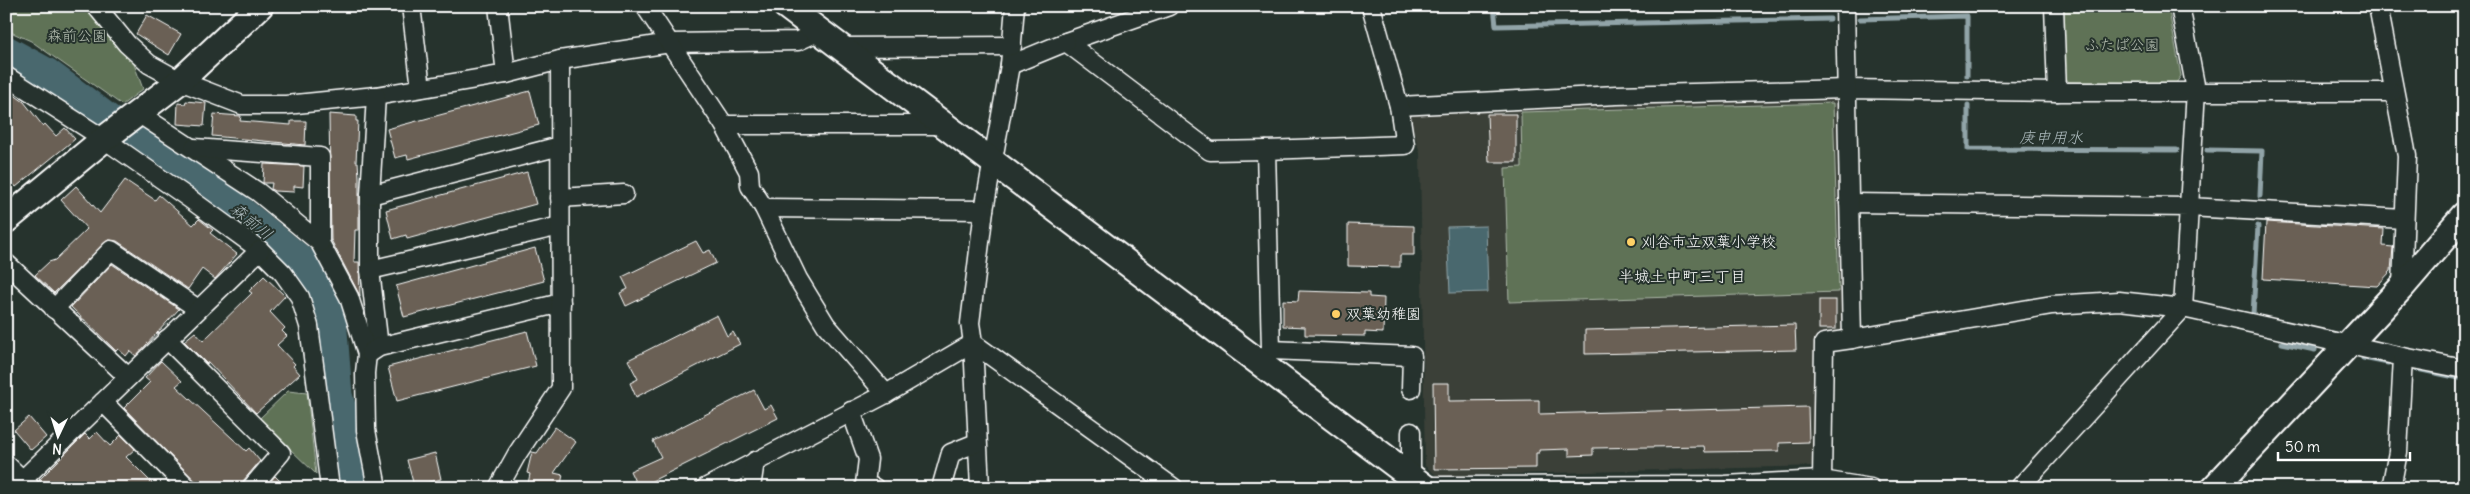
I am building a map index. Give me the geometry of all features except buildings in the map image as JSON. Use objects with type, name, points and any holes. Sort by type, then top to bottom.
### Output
[{"type":"street","points":[[96,6],[127,44],[149,64],[180,81],[242,105],[286,105],[376,96],[506,74],[560,60],[670,42],[798,41],[820,32]]},
{"type":"street","points":[[6,220],[104,139],[180,81],[260,6]]},
{"type":"street","points":[[411,6],[421,88]]},
{"type":"street","points":[[498,6],[506,74]]},
{"type":"street","points":[[645,6],[724,125],[749,172],[750,186],[764,208],[798,279],[826,325],[886,394]]},
{"type":"street","points":[[786,6],[945,126],[1267,357],[1420,484],[1725,486],[1822,480],[1870,488]]},
{"type":"street","points":[[980,488],[976,443],[973,343],[970,323],[984,210],[1010,65],[1015,6]]},
{"type":"street","points":[[1010,65],[1066,42],[1168,6]]},
{"type":"street","points":[[1066,42],[1210,151],[1405,145],[1399,106],[1371,6]]},
{"type":"street","points":[[1845,6],[1852,339]]},
{"type":"street","points":[[2054,6],[2057,92]]},
{"type":"street","points":[[2019,488],[2183,308],[2196,90],[2180,6]]},
{"type":"street","points":[[2378,6],[2393,92],[2407,156],[2402,287]]},
{"type":"street","points":[[842,48],[1012,46]]},
{"type":"street","points":[[498,488],[517,454],[561,388],[560,60]]},
{"type":"street","points":[[6,77],[104,139],[260,250],[284,273],[300,298],[309,326],[330,488]]},
{"type":"street","points":[[1399,106],[1617,95],[1846,89],[2057,92],[2196,90],[2393,92]]},
{"type":"street","points":[[376,96],[370,195],[373,351],[365,372],[366,430],[377,488]]},
{"type":"street","points":[[138,113],[258,192],[320,244],[349,297],[373,351]]},
{"type":"street","points":[[724,125],[945,126]]},
{"type":"street","points":[[370,195],[560,146]]},
{"type":"street","points":[[193,148],[320,157],[320,244]]},
{"type":"street","points":[[1266,150],[1267,357]]},
{"type":"street","points":[[560,198],[624,194]]},
{"type":"street","points":[[1849,203],[2189,207],[2404,219]]},
{"type":"street","points":[[764,208],[984,210]]},
{"type":"street","points":[[2214,488],[2402,287],[2464,215]]},
{"type":"street","points":[[370,270],[560,226]]},
{"type":"street","points":[[54,309],[111,250],[198,309]]},
{"type":"street","points":[[6,464],[22,485],[128,377],[260,250]]},
{"type":"street","points":[[6,263],[128,377]]},
{"type":"street","points":[[1822,480],[1824,343],[2052,305],[2119,301],[2183,308],[2347,346],[2464,369]]},
{"type":"street","points":[[373,351],[561,303]]},
{"type":"street","points":[[167,339],[281,453],[251,488]]},
{"type":"street","points":[[705,488],[886,394],[973,343]]},
{"type":"street","points":[[973,343],[1174,488]]},
{"type":"street","points":[[1267,357],[1412,356],[1411,389]]},
{"type":"street","points":[[2391,488],[2398,452],[2404,357]]},
{"type":"street","points":[[103,402],[188,488]]},
{"type":"street","points":[[851,411],[868,459],[865,484],[875,488]]},
{"type":"street","points":[[1411,432],[1420,484]]},
{"type":"street","points":[[942,488],[952,453],[976,443]]},
{"type":"street","points":[[751,488],[756,461]]},
{"type":"shaded area","name":"刈谷市立双葉小学校","points":[[1838,98],[1842,331],[1817,334],[1817,466],[1437,476],[1425,466],[1420,153],[1409,115],[1412,107]]},
{"type":"green space","name":"森前公園","points":[[6,6],[90,6],[134,64],[143,89],[122,105],[31,41],[6,30]]},
{"type":"green space","name":"ふたば公園","points":[[2062,6],[2168,6],[2181,76],[2176,83],[2069,82],[2063,75]]},
{"type":"green space","points":[[1833,103],[1839,292],[1509,302],[1505,168],[1522,167],[1521,112]]},
{"type":"green space","points":[[288,391],[307,393],[316,474],[259,419]]},
{"type":"water","points":[[1486,226],[1488,292],[1450,293],[1447,227]]},
{"type":"waterway","name":"庚申用水","points":[[1494,6],[1496,26],[1830,19]]},
{"type":"waterway","name":"庚申用水","points":[[1860,19],[1967,16],[1967,76]]},
{"type":"waterway","name":"森前川","points":[[6,51],[46,73],[137,141],[204,182],[308,267],[324,294],[331,319],[337,395],[347,433],[352,488]]},
{"type":"waterway","name":"庚申用水","points":[[1968,105],[1968,149],[2177,150]]},
{"type":"waterway","name":"庚申用水","points":[[2207,150],[2262,151],[2260,196]]},
{"type":"waterway","name":"庚申用水","points":[[2253,315],[2258,226]]},
{"type":"waterway","name":"庚申用水","points":[[2282,343],[2315,350]]},
{"type":"waterway","name":"庚申用水","points":[[2363,358],[2388,363]]},
{"type":"waterway","name":"庚申用水","points":[[2417,369],[2464,379]]},
{"type":"place","name":"刈谷市立双葉小学校","points":[[1631,242]]},
{"type":"place","name":"双葉幼稚園","points":[[1336,314]]},
{"type":"district","name":"半城土中町三丁目","points":[[1682,276]]}]
